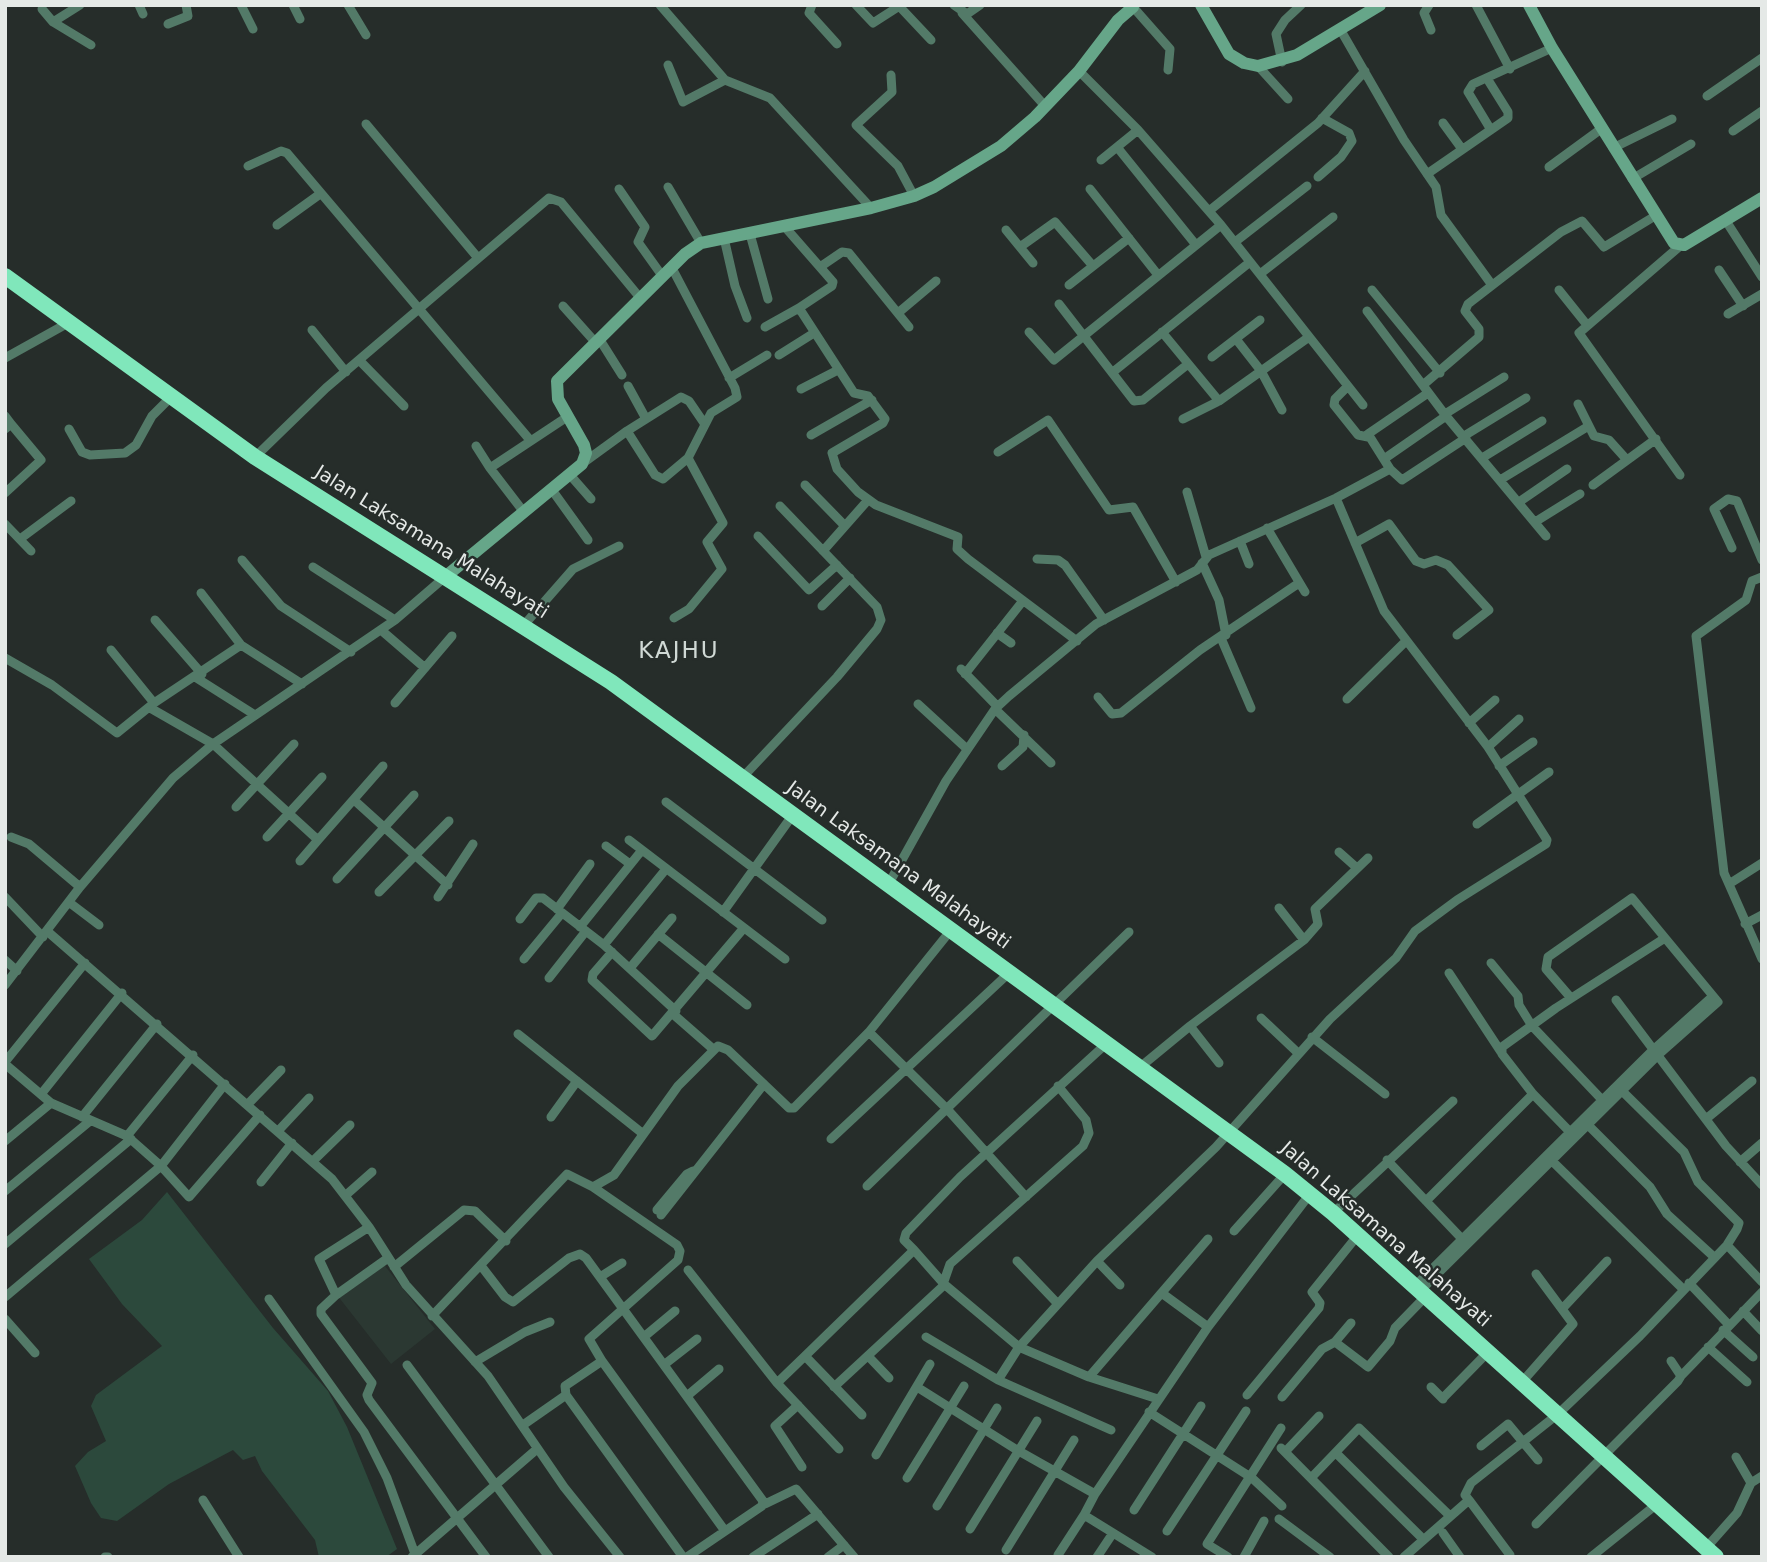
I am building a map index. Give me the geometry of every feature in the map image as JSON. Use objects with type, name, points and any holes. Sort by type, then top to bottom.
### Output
[{"type":"highway","name":"Jalan Laksamana Malahayati","points":[[5,276],[255,457],[600,674],[1285,1174],[1358,1235],[1711,1553]]},
{"type":"street","points":[[53,22],[80,5]]},
{"type":"street","points":[[168,24],[188,16],[186,5]]},
{"type":"street","points":[[241,5],[253,29]]},
{"type":"street","points":[[293,5],[300,19]]},
{"type":"street","points":[[348,5],[366,35]]},
{"type":"street","points":[[660,5],[724,80],[766,96],[871,208]]},
{"type":"street","points":[[811,5],[809,13],[837,44]]},
{"type":"street","points":[[856,5],[873,23],[900,6],[931,40]]},
{"type":"street","points":[[954,5],[1045,106]]},
{"type":"street","points":[[962,13],[971,12],[980,5]]},
{"type":"street","points":[[582,464],[586,453],[584,446],[558,399],[557,381],[701,243],[914,197],[1001,146],[1079,71],[1132,6],[1148,5]]},
{"type":"street","points":[[1200,5],[1229,54],[1244,63],[1258,66],[1282,62],[1380,5]]},
{"type":"street","points":[[1282,62],[1276,34],[1285,20],[1301,5]]},
{"type":"street","points":[[1429,5],[1424,13],[1430,30]]},
{"type":"street","points":[[1476,5],[1510,69]]},
{"type":"street","points":[[1529,5],[1601,130],[1672,242],[1680,246]]},
{"type":"street","points":[[1132,6],[1170,49],[1168,70]]},
{"type":"street","points":[[42,9],[53,22],[91,46]]},
{"type":"street","points":[[1340,29],[1439,194],[1441,215],[1492,285]]},
{"type":"street","points":[[1491,130],[1468,92],[1473,84],[1488,80],[1552,48]]},
{"type":"street","points":[[1707,96],[1762,58]]},
{"type":"street","points":[[668,65],[685,102],[724,80]]},
{"type":"street","points":[[1258,66],[1288,99]]},
{"type":"street","points":[[1079,71],[1138,130],[1221,225],[1363,405]]},
{"type":"street","points":[[1209,211],[1322,118],[1365,71]]},
{"type":"street","points":[[891,75],[892,92],[856,125],[891,158],[914,197]]},
{"type":"street","points":[[1427,174],[1509,115],[1488,80]]},
{"type":"street","points":[[1733,131],[1762,111]]},
{"type":"street","points":[[1318,177],[1341,157],[1352,141],[1349,133],[1322,118]]},
{"type":"street","points":[[1613,148],[1672,119]]},
{"type":"street","points":[[1443,123],[1462,149]]},
{"type":"street","points":[[366,124],[478,258]]},
{"type":"street","points":[[1101,160],[1138,130]]},
{"type":"street","points":[[1549,167],[1601,130]]},
{"type":"street","points":[[1632,179],[1691,144]]},
{"type":"street","points":[[1117,147],[1195,245]]},
{"type":"street","points":[[248,166],[284,151],[530,440]]},
{"type":"street","points":[[1235,242],[1307,186]]},
{"type":"street","points":[[667,187],[701,243]]},
{"type":"street","points":[[619,189],[645,227],[638,242],[668,273],[729,378],[737,397],[711,413],[688,458],[674,472],[659,479],[627,431]]},
{"type":"street","points":[[1090,189],[1158,275]]},
{"type":"street","points":[[277,225],[320,194]]},
{"type":"street","points":[[255,457],[346,372],[549,198],[555,197],[641,299]]},
{"type":"street","points":[[1681,475],[1580,335],[1587,325],[1623,298],[1680,246],[1762,198]]},
{"type":"street","points":[[1368,437],[1372,430],[1426,389],[1479,337],[1479,329],[1465,311],[1466,306],[1492,285],[1578,221],[1582,222],[1604,247],[1655,216]]},
{"type":"street","points":[[1260,274],[1333,217]]},
{"type":"street","points":[[1726,221],[1762,277]]},
{"type":"street","points":[[1020,247],[1055,222],[1093,266]]},
{"type":"street","points":[[1029,332],[1053,360],[1221,225]]},
{"type":"street","points":[[765,327],[833,285],[785,227]]},
{"type":"street","points":[[1006,230],[1032,263]]},
{"type":"street","points":[[750,234],[768,299]]},
{"type":"street","points":[[1069,285],[1129,238]]},
{"type":"street","points":[[724,239],[735,286],[747,318]]},
{"type":"street","points":[[820,267],[842,252],[849,253],[909,327]]},
{"type":"street","points":[[1113,372],[1250,262]]},
{"type":"street","points":[[1719,271],[1742,306]]},
{"type":"street","points":[[898,313],[936,281]]},
{"type":"street","points":[[1372,290],[1440,373]]},
{"type":"street","points":[[1559,290],[1587,325]]},
{"type":"street","points":[[1728,314],[1762,295]]},
{"type":"street","points":[[1059,304],[1135,401],[1140,402],[1188,364]]},
{"type":"street","points":[[563,306],[598,342],[622,375]]},
{"type":"street","points":[[799,308],[854,393],[872,400],[884,421],[832,453],[837,469],[868,500],[958,537],[957,549],[1022,602],[1077,641]]},
{"type":"street","points":[[1367,311],[1445,415],[1546,536]]},
{"type":"street","points":[[1212,357],[1260,320]]},
{"type":"street","points":[[5,358],[68,323]]},
{"type":"street","points":[[312,330],[346,372]]},
{"type":"street","points":[[1162,332],[1219,401]]},
{"type":"street","points":[[779,355],[814,333]]},
{"type":"street","points":[[1183,419],[1219,401],[1309,337]]},
{"type":"street","points":[[1236,339],[1261,371],[1282,410]]},
{"type":"street","points":[[729,378],[768,355]]},
{"type":"street","points":[[360,360],[404,407]]},
{"type":"street","points":[[801,389],[838,370]]},
{"type":"street","points":[[1384,459],[1504,377]]},
{"type":"street","points":[[628,386],[645,417]]},
{"type":"street","points":[[1348,386],[1335,399],[1334,405],[1358,435],[1368,437],[1390,469],[1404,479],[1526,398]]},
{"type":"street","points":[[69,429],[82,452],[90,455],[125,453],[136,445],[152,416],[171,397]]},
{"type":"street","points":[[5,985],[80,887],[173,778],[213,744],[396,621],[523,511],[645,417],[677,398],[684,397],[704,423]]},
{"type":"street","points":[[811,435],[872,400]]},
{"type":"street","points":[[1578,404],[1587,427],[1594,436],[1609,440],[1627,460]]},
{"type":"street","points":[[490,468],[567,417]]},
{"type":"street","points":[[998,452],[1048,420],[1109,510],[1133,507],[1177,582]]},
{"type":"street","points":[[1482,458],[1542,421]]},
{"type":"street","points":[[5,493],[41,460],[7,423]]},
{"type":"street","points":[[1500,480],[1587,427]]},
{"type":"street","points":[[1593,485],[1656,439]]},
{"type":"street","points":[[476,446],[523,511]]},
{"type":"street","points":[[674,618],[690,609],[722,569],[707,540],[723,523],[688,458]]},
{"type":"street","points":[[888,885],[967,749],[996,707],[1104,620],[1197,570],[1204,560],[1336,498],[1390,469]]},
{"type":"street","points":[[1519,502],[1567,469]]},
{"type":"street","points":[[569,475],[591,499]]},
{"type":"street","points":[[805,485],[845,526]]},
{"type":"street","points":[[552,490],[588,540]]},
{"type":"street","points":[[1187,492],[1204,560],[1219,600],[1224,636],[1251,708]]},
{"type":"street","points":[[1535,522],[1580,494]]},
{"type":"street","points":[[998,1380],[1019,1347],[1057,1303],[1097,1261],[1177,1187],[1312,1037],[1396,958],[1415,931],[1457,900],[1545,846],[1547,840],[1488,747],[1384,611],[1336,498]]},
{"type":"street","points":[[1731,548],[1714,509],[1732,499],[1741,509],[1762,559]]},
{"type":"street","points":[[823,551],[868,500]]},
{"type":"street","points":[[20,539],[71,501]]},
{"type":"street","points":[[742,778],[877,629],[881,620],[877,607],[780,506]]},
{"type":"street","points":[[5,524],[31,551]]},
{"type":"street","points":[[1355,543],[1389,524],[1416,561],[1424,564],[1436,560],[1448,565],[1489,610],[1457,635]]},
{"type":"street","points":[[1268,528],[1305,592]]},
{"type":"street","points":[[758,536],[809,590],[837,565]]},
{"type":"street","points":[[1240,541],[1249,564]]},
{"type":"street","points":[[524,625],[573,569],[619,546]]},
{"type":"street","points":[[1037,559],[1058,560],[1065,565],[1104,620]]},
{"type":"street","points":[[242,560],[281,606],[351,652]]},
{"type":"street","points":[[313,567],[396,621]]},
{"type":"street","points":[[1762,577],[1752,581],[1746,600],[1696,636],[1723,868],[1762,959]]},
{"type":"street","points":[[822,606],[850,578]]},
{"type":"street","points":[[1098,697],[1112,714],[1121,713],[1158,681],[1299,583]]},
{"type":"street","points":[[201,593],[241,645],[302,684]]},
{"type":"street","points":[[1022,602],[963,672],[1051,763]]},
{"type":"street","points":[[155,620],[199,675],[255,715]]},
{"type":"street","points":[[381,630],[425,668]]},
{"type":"street","points":[[997,633],[1011,643]]},
{"type":"street","points":[[396,703],[452,636]]},
{"type":"street","points":[[1347,699],[1406,641]]},
{"type":"street","points":[[5,658],[52,685],[114,732],[121,732],[153,706],[241,645]]},
{"type":"street","points":[[111,650],[153,706],[213,744],[318,840]]},
{"type":"street","points":[[1469,723],[1495,699]]},
{"type":"street","points":[[918,704],[967,749]]},
{"type":"street","points":[[1488,747],[1520,719]]},
{"type":"street","points":[[1002,766],[1023,747],[1024,735]]},
{"type":"street","points":[[1499,766],[1534,742]]},
{"type":"street","points":[[236,807],[294,744]]},
{"type":"street","points":[[300,861],[383,766]]},
{"type":"street","points":[[1477,824],[1549,772]]},
{"type":"street","points":[[267,836],[322,777]]},
{"type":"street","points":[[337,879],[414,795]]},
{"type":"street","points":[[354,800],[448,885]]},
{"type":"street","points":[[666,802],[757,868],[822,920]]},
{"type":"street","points":[[723,912],[792,816]]},
{"type":"street","points":[[379,892],[449,821]]},
{"type":"street","points":[[11,837],[29,844],[80,887]]},
{"type":"street","points":[[629,840],[785,959]]},
{"type":"street","points":[[438,897],[473,844]]},
{"type":"street","points":[[606,846],[630,864]]},
{"type":"street","points":[[549,978],[642,850]]},
{"type":"street","points":[[1339,852],[1357,868]]},
{"type":"street","points":[[1139,1068],[1304,940],[1318,924],[1315,909],[1368,858]]},
{"type":"street","points":[[1729,884],[1762,863]]},
{"type":"street","points":[[524,959],[590,864]]},
{"type":"street","points":[[604,945],[666,869]]},
{"type":"street","points":[[5,897],[45,934],[122,993],[279,1130],[346,1195],[394,1267],[432,1316],[475,1362],[523,1425],[537,1449],[620,1557]]},
{"type":"street","points":[[520,919],[538,897],[559,911],[630,968],[713,1049]]},
{"type":"street","points":[[1335,1342],[1364,1367],[1370,1365],[1391,1341],[1395,1328],[1420,1291],[1465,1242],[1713,996],[1636,901],[1628,900],[1548,957],[1546,969],[1571,998]]},
{"type":"street","points":[[70,903],[99,925]]},
{"type":"street","points":[[1279,908],[1304,940]]},
{"type":"street","points":[[1745,924],[1762,915]]},
{"type":"street","points":[[630,968],[671,918]]},
{"type":"street","points":[[612,952],[593,974],[593,982],[650,1036],[675,1013],[743,929]]},
{"type":"street","points":[[594,1187],[608,1181],[678,1086],[713,1049],[723,1047],[789,1108],[794,1108],[869,1032],[951,930]]},
{"type":"street","points":[[867,1186],[948,1111],[1052,1005],[1129,932]]},
{"type":"street","points":[[658,934],[747,1005]]},
{"type":"street","points":[[1501,1052],[1503,1044],[1665,938]]},
{"type":"street","points":[[5,960],[17,971]]},
{"type":"street","points":[[85,963],[5,1063],[51,1103],[129,1137],[162,1166],[189,1196],[260,1115]]},
{"type":"street","points":[[1491,963],[1518,996],[1519,1005],[1532,1026],[1605,1103]]},
{"type":"street","points":[[831,1139],[1009,973]]},
{"type":"street","points":[[1449,973],[1501,1052],[1533,1094],[1570,1132]]},
{"type":"street","points":[[42,1093],[122,993]]},
{"type":"street","points":[[1616,1000],[1706,1119],[1762,1185]]},
{"type":"street","points":[[1261,1018],[1298,1053]]},
{"type":"street","points":[[5,1191],[86,1119],[157,1024]]},
{"type":"street","points":[[1190,1026],[1219,1063]]},
{"type":"street","points":[[869,1032],[948,1111],[1026,1197]]},
{"type":"street","points":[[518,1034],[642,1133]]},
{"type":"street","points":[[1312,1037],[1385,1094]]},
{"type":"street","points":[[1106,1044],[985,1153],[904,1235],[904,1240],[944,1284],[1019,1347],[1089,1377],[1158,1399]]},
{"type":"street","points":[[5,1244],[129,1137],[193,1055]]},
{"type":"street","points":[[248,1104],[281,1070]]},
{"type":"street","points":[[551,1117],[577,1081]]},
{"type":"street","points":[[1706,1119],[1752,1081]]},
{"type":"street","points":[[5,1297],[162,1166],[225,1084]]},
{"type":"street","points":[[659,1212],[764,1084]]},
{"type":"street","points":[[834,1387],[944,1284],[950,1264],[1087,1140],[1086,1119],[1058,1086]]},
{"type":"street","points":[[1509,1556],[1465,1495],[1471,1483],[1558,1414],[1640,1336],[1727,1245],[1739,1223],[1698,1182],[1684,1152],[1619,1088]]},
{"type":"street","points":[[1426,1201],[1533,1094]]},
{"type":"street","points":[[279,1130],[309,1098]]},
{"type":"street","points":[[1333,1213],[1452,1101]]},
{"type":"street","points":[[5,1141],[51,1103]]},
{"type":"street","points":[[1550,1159],[1570,1132],[1585,1122]]},
{"type":"street","points":[[1585,1122],[1650,1187],[1667,1214],[1714,1256]]},
{"type":"street","points":[[313,1161],[350,1125]]},
{"type":"street","points":[[261,1182],[292,1143]]},
{"type":"street","points":[[1740,1162],[1762,1143]]},
{"type":"street","points":[[1550,1159],[1686,1286],[1753,1357]]},
{"type":"street","points":[[1387,1160],[1465,1242]]},
{"type":"street","points":[[346,1195],[372,1172]]},
{"type":"street","points":[[432,1316],[482,1267],[563,1176],[570,1174],[594,1187],[663,1233],[680,1251],[678,1260],[589,1339],[602,1361],[725,1531]]},
{"type":"street","points":[[1234,1231],[1285,1174]]},
{"type":"street","points":[[1058,1555],[1095,1494],[1208,1327],[1310,1194]]},
{"type":"street","points":[[394,1267],[464,1210],[475,1211],[506,1241]]},
{"type":"street","points":[[335,1294],[319,1259],[369,1227]]},
{"type":"street","points":[[1247,1395],[1319,1308],[1320,1303],[1312,1292],[1358,1235]]},
{"type":"street","points":[[1089,1377],[1208,1239]]},
{"type":"street","points":[[1727,1245],[1762,1282]]},
{"type":"street","points":[[777,1383],[914,1250]]},
{"type":"street","points":[[482,1267],[505,1297],[513,1302],[575,1254],[586,1258],[765,1504]]},
{"type":"street","points":[[388,1258],[335,1294],[321,1309],[323,1318],[372,1383],[367,1395],[369,1400],[486,1557]]},
{"type":"street","points":[[1017,1261],[1057,1303]]},
{"type":"street","points":[[1097,1261],[1120,1285]]},
{"type":"street","points":[[1563,1308],[1608,1261]]},
{"type":"street","points":[[600,1277],[622,1263]]},
{"type":"street","points":[[688,1270],[777,1383],[839,1449]]},
{"type":"street","points":[[1522,1382],[1573,1326],[1571,1318],[1536,1274]]},
{"type":"street","points":[[1536,1524],[1604,1458],[1762,1292]]},
{"type":"street","points":[[1163,1294],[1208,1327]]},
{"type":"street","points":[[269,1299],[355,1418],[387,1478],[414,1556],[537,1449]]},
{"type":"street","points":[[645,1336],[675,1311]]},
{"type":"street","points":[[1743,1311],[1762,1331]]},
{"type":"street","points":[[5,1319],[35,1353]]},
{"type":"street","points":[[475,1362],[525,1332],[550,1322]]},
{"type":"street","points":[[1282,1397],[1322,1349],[1335,1342],[1351,1323]]},
{"type":"street","points":[[926,1337],[998,1380],[1111,1430]]},
{"type":"street","points":[[665,1364],[697,1339]]},
{"type":"street","points":[[1708,1346],[1748,1382]]},
{"type":"street","points":[[1431,1387],[1443,1399],[1488,1352]]},
{"type":"street","points":[[805,1356],[862,1415]]},
{"type":"street","points":[[868,1356],[889,1378]]},
{"type":"street","points":[[1671,1360],[1681,1376]]},
{"type":"street","points":[[602,1361],[565,1386],[566,1395],[685,1557],[765,1504],[796,1489],[854,1557]]},
{"type":"street","points":[[876,1455],[930,1364]]},
{"type":"street","points":[[407,1365],[549,1557]]},
{"type":"street","points":[[687,1396],[719,1369]]},
{"type":"street","points":[[907,1478],[964,1386]]},
{"type":"street","points":[[916,1387],[1052,1471],[1095,1494]]},
{"type":"street","points":[[523,1425],[566,1395]]},
{"type":"street","points":[[798,1405],[775,1426],[802,1467]]},
{"type":"street","points":[[1134,1510],[1201,1405]]},
{"type":"street","points":[[937,1506],[997,1408]]},
{"type":"street","points":[[1167,1531],[1246,1411]]},
{"type":"street","points":[[1149,1412],[1182,1436],[1252,1478],[1282,1506]]},
{"type":"street","points":[[1319,1416],[1283,1450],[1389,1557]]},
{"type":"street","points":[[970,1529],[1037,1421]]},
{"type":"street","points":[[1481,1446],[1508,1424],[1538,1460]]},
{"type":"street","points":[[1311,1478],[1359,1427],[1449,1516]]},
{"type":"street","points":[[1228,1557],[1207,1544],[1282,1428]]},
{"type":"street","points":[[1006,1550],[1052,1471],[1074,1440]]},
{"type":"street","points":[[1336,1453],[1422,1538]]},
{"type":"street","points":[[1735,1457],[1751,1483]]},
{"type":"street","points":[[1711,1553],[1737,1513],[1751,1483],[1762,1476]]},
{"type":"street","points":[[203,1500],[239,1557]]},
{"type":"street","points":[[1404,1557],[1422,1538],[1469,1500]]},
{"type":"street","points":[[1591,1557],[1657,1504]]},
{"type":"street","points":[[753,1557],[818,1514]]},
{"type":"street","points":[[1084,1515],[1145,1555]]},
{"type":"street","points":[[1279,1519],[1331,1557]]},
{"type":"street","points":[[1251,1556],[1264,1521]]},
{"type":"street","points":[[1097,1557],[1113,1533]]},
{"type":"street","points":[[1443,1533],[1460,1557]]},
{"type":"street","points":[[828,1557],[844,1545]]},
{"type":"shaded area","points":[[381,1261],[435,1329],[391,1364],[337,1295]]},
{"type":"green space","points":[[167,1192],[273,1328],[328,1391],[347,1427],[397,1549],[386,1557],[319,1557],[315,1540],[262,1471],[255,1456],[243,1460],[233,1450],[169,1484],[117,1521],[101,1518],[91,1503],[75,1466],[88,1452],[106,1441],[91,1406],[96,1395],[162,1346],[122,1304],[89,1259],[142,1220]]},
{"type":"district","name":"KAJHU","points":[[679,652]]}]
